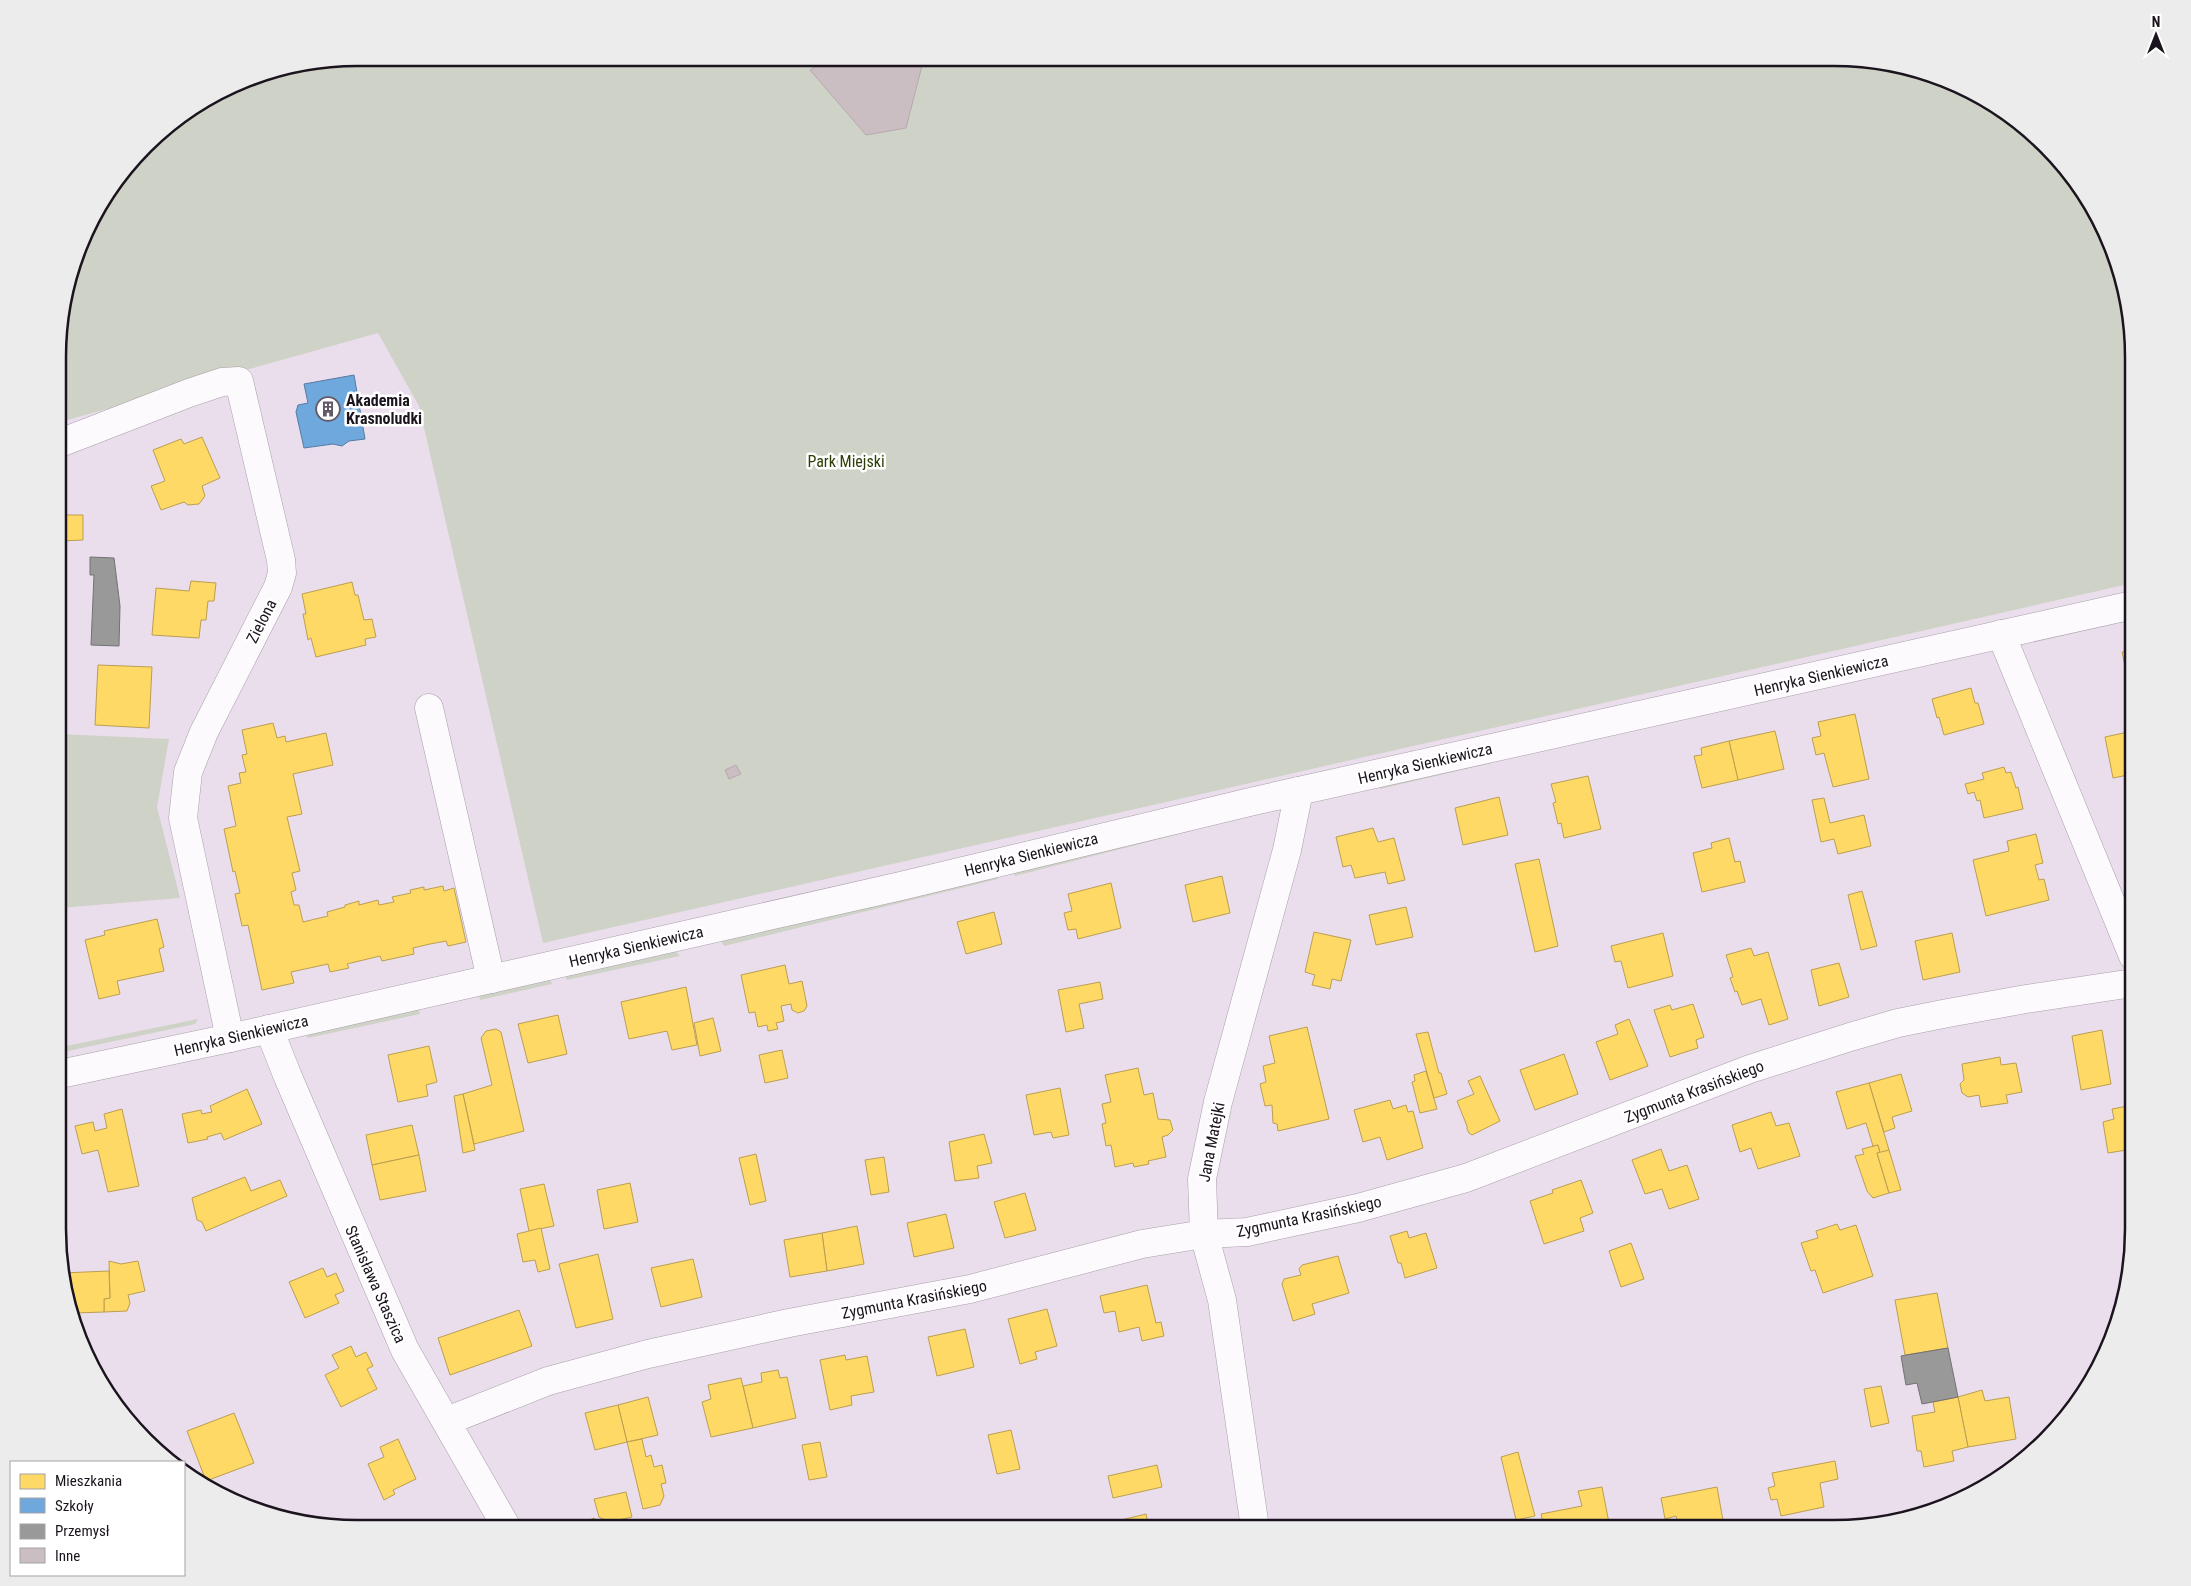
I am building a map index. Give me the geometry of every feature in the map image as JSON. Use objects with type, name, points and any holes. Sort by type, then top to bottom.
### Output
[{"type":"street","name":"Zielona","points":[[66,441],[189,393],[222,382],[239,381],[264,483],[281,560],[282,573],[278,587],[204,732],[188,772],[183,818],[230,1038]]},
{"type":"street","name":"Henryka Sienkiewicza","points":[[66,1073],[230,1038],[882,890],[1300,791],[2125,607]]},
{"type":"street","points":[[2002,634],[2125,936]]},
{"type":"street","points":[[429,708],[491,979]]},
{"type":"street","name":"Jana Matejki","points":[[1253,1520],[1222,1300],[1204,1234],[1202,1178],[1218,1102],[1285,859],[1300,791]]},
{"type":"street","name":"Zygmunta Krasińskiego","points":[[447,1421],[548,1381],[648,1354],[789,1323],[970,1289],[1142,1244],[1204,1234],[1247,1232],[1349,1210],[1466,1178],[1750,1069],[1898,1023],[2026,999],[2125,984]]},
{"type":"street","name":"Stanisława Staszica","points":[[269,1029],[390,1317],[422,1381],[447,1421],[503,1520]]},
{"type":"green space","name":"Park Miejski","points":[[357,66],[1834,66],[1872,69],[1909,76],[1945,88],[1996,115],[2026,138],[2053,165],[2076,195],[2095,228],[2115,282],[2124,338],[2125,585],[543,943],[419,406],[378,333],[66,420],[66,357],[72,300],[88,246],[115,195],[151,151],[195,115],[246,88],[300,72]]},
{"type":"green space","points":[[66,734],[169,739],[157,807],[180,898],[66,908]]},
{"type":"green space","points":[[1485,759],[1492,763],[1380,789],[1379,782]]},
{"type":"green space","points":[[1189,828],[1191,831],[1015,876],[1013,871]]},
{"type":"green space","points":[[996,874],[998,879],[724,946],[721,941]]},
{"type":"green space","points":[[675,950],[680,956],[567,980],[565,975]]},
{"type":"green space","points":[[550,978],[552,984],[480,1000],[479,994]]},
{"type":"green space","points":[[418,1007],[420,1014],[308,1038],[306,1034]]},
{"type":"green space","points":[[198,1019],[195,1024],[66,1051],[66,1046]]},
{"type":"building: Mieszkania","points":[[202,437],[220,478],[202,486],[205,496],[199,504],[188,505],[184,502],[161,510],[151,486],[165,481],[153,450],[181,439],[184,444]]},
{"type":"building: Mieszkania","points":[[66,515],[83,515],[83,540],[66,541]]},
{"type":"building: Mieszkania","points":[[191,581],[216,583],[214,601],[208,601],[206,620],[201,620],[199,638],[152,635],[156,588],[189,591]]},
{"type":"building: Mieszkania","points":[[352,582],[355,595],[358,595],[364,620],[372,619],[376,637],[365,639],[366,645],[316,657],[311,638],[308,640],[303,614],[306,614],[302,594]]},
{"type":"building: Mieszkania","points":[[2125,651],[2125,666],[2122,652]]},
{"type":"building: Mieszkania","points":[[98,665],[152,667],[149,728],[95,725]]},
{"type":"building: Mieszkania","points":[[1971,688],[1984,724],[1944,735],[1932,699]]},
{"type":"building: Mieszkania","points":[[1855,714],[1869,779],[1833,787],[1824,753],[1816,755],[1812,738],[1821,736],[1818,722]]},
{"type":"building: Mieszkania","points":[[273,723],[277,738],[285,736],[286,742],[326,733],[333,765],[293,774],[302,814],[287,817],[300,871],[292,873],[296,890],[291,892],[294,905],[299,905],[303,922],[328,916],[327,912],[359,901],[359,905],[378,900],[379,905],[394,902],[392,897],[411,893],[410,890],[424,887],[424,890],[443,886],[444,891],[454,888],[466,942],[448,946],[446,941],[430,944],[413,948],[414,954],[382,961],[380,956],[347,964],[349,968],[330,972],[328,964],[291,972],[294,983],[262,990],[248,925],[242,926],[235,894],[240,893],[235,871],[233,872],[224,829],[236,826],[228,786],[241,783],[239,773],[246,772],[242,755],[247,754],[242,730]]},
{"type":"building: Mieszkania","points":[[1775,731],[1784,769],[1738,780],[1729,741]]},
{"type":"building: Mieszkania","points":[[2125,733],[2125,776],[2113,778],[2105,737]]},
{"type":"building: Mieszkania","points":[[1729,741],[1738,780],[1702,788],[1694,756],[1702,755],[1701,748]]},
{"type":"building: Mieszkania","points":[[2004,767],[2006,773],[2011,772],[2016,788],[2018,787],[2023,809],[1984,818],[1980,800],[1977,801],[1974,792],[1968,794],[1965,784],[1984,779],[1982,773]]},
{"type":"building: Mieszkania","points":[[1588,776],[1601,829],[1564,838],[1561,823],[1558,824],[1553,803],[1556,802],[1551,784]]},
{"type":"building: Mieszkania","points":[[1499,797],[1508,835],[1463,845],[1455,808]]},
{"type":"building: Mieszkania","points":[[1824,798],[1830,823],[1864,815],[1871,846],[1838,854],[1834,839],[1821,842],[1812,800]]},
{"type":"building: Mieszkania","points":[[1373,828],[1378,842],[1394,838],[1405,880],[1388,884],[1385,872],[1355,878],[1351,865],[1343,867],[1336,837]]},
{"type":"building: Mieszkania","points":[[2036,834],[2043,863],[2035,865],[2039,880],[2044,879],[2049,900],[1986,916],[1973,860],[2009,851],[2007,841]]},
{"type":"building: Mieszkania","points":[[1729,838],[1735,862],[1740,861],[1745,882],[1702,892],[1693,853],[1712,848],[1711,843]]},
{"type":"building: Mieszkania","points":[[1539,859],[1558,946],[1535,952],[1515,864]]},
{"type":"building: Mieszkania","points":[[1222,876],[1230,913],[1193,922],[1185,885]]},
{"type":"building: Mieszkania","points":[[1111,883],[1121,928],[1078,939],[1076,929],[1068,930],[1064,913],[1072,911],[1068,894]]},
{"type":"building: Mieszkania","points":[[1862,891],[1877,946],[1861,950],[1848,895]]},
{"type":"building: Mieszkania","points":[[1406,907],[1413,937],[1376,945],[1369,915]]},
{"type":"building: Mieszkania","points":[[994,912],[1002,944],[966,954],[957,922]]},
{"type":"building: Mieszkania","points":[[157,919],[164,947],[159,949],[164,971],[117,981],[120,994],[99,999],[85,940],[105,935],[104,931]]},
{"type":"building: Mieszkania","points":[[1314,932],[1351,940],[1341,981],[1332,979],[1330,989],[1312,985],[1315,975],[1305,972]]},
{"type":"building: Mieszkania","points":[[1663,933],[1673,976],[1628,988],[1621,961],[1615,962],[1611,946]]},
{"type":"building: Mieszkania","points":[[1952,933],[1960,972],[1923,980],[1915,941]]},
{"type":"building: Mieszkania","points":[[1751,948],[1754,956],[1768,952],[1788,1019],[1769,1025],[1761,999],[1742,1005],[1737,991],[1735,992],[1730,978],[1733,977],[1726,955]]},
{"type":"building: Mieszkania","points":[[1839,963],[1849,997],[1819,1006],[1811,970]]},
{"type":"building: Mieszkania","points":[[785,965],[789,984],[802,981],[807,1006],[804,1011],[798,1013],[792,1010],[791,1004],[781,1006],[784,1021],[776,1023],[778,1029],[768,1031],[767,1025],[758,1027],[755,1012],[749,1013],[741,975]]},
{"type":"building: Mieszkania","points":[[1100,982],[1103,999],[1079,1004],[1084,1028],[1066,1032],[1058,990]]},
{"type":"building: Mieszkania","points":[[686,987],[697,1045],[672,1050],[667,1031],[629,1039],[621,1002]]},
{"type":"building: Mieszkania","points":[[1693,1004],[1704,1037],[1696,1040],[1698,1048],[1670,1057],[1654,1010],[1670,1005],[1672,1010]]},
{"type":"building: Mieszkania","points":[[558,1015],[567,1054],[528,1063],[518,1024]]},
{"type":"building: Mieszkania","points":[[713,1018],[721,1051],[700,1056],[694,1023]]},
{"type":"building: Mieszkania","points":[[1629,1019],[1648,1066],[1610,1080],[1596,1042],[1618,1034],[1615,1025]]},
{"type":"building: Mieszkania","points":[[1307,1027],[1329,1119],[1278,1131],[1277,1124],[1273,1123],[1272,1105],[1265,1106],[1260,1084],[1266,1082],[1263,1066],[1275,1063],[1269,1036]]},
{"type":"building: Mieszkania","points":[[496,1029],[501,1032],[524,1131],[474,1144],[463,1094],[492,1085],[481,1038],[486,1031]]},
{"type":"building: Mieszkania","points":[[2102,1030],[2111,1084],[2081,1090],[2072,1036]]},
{"type":"building: Mieszkania","points":[[1428,1032],[1447,1094],[1434,1098],[1416,1034]]},
{"type":"building: Mieszkania","points":[[429,1046],[437,1082],[426,1085],[428,1096],[398,1102],[388,1055]]},
{"type":"building: Mieszkania","points":[[782,1050],[788,1078],[765,1083],[759,1055]]},
{"type":"building: Mieszkania","points":[[1564,1054],[1578,1094],[1535,1110],[1520,1070]]},
{"type":"building: Mieszkania","points":[[2000,1057],[2001,1065],[2016,1063],[2022,1092],[2006,1095],[2008,1103],[1981,1107],[1979,1095],[1968,1097],[1962,1093],[1960,1084],[1964,1080],[1962,1064]]},
{"type":"building: Mieszkania","points":[[1138,1068],[1144,1095],[1153,1093],[1158,1119],[1170,1120],[1173,1130],[1168,1135],[1162,1137],[1166,1157],[1148,1161],[1149,1164],[1134,1167],[1133,1163],[1115,1167],[1111,1145],[1106,1146],[1102,1124],[1106,1123],[1102,1104],[1111,1102],[1105,1075]]},
{"type":"building: Mieszkania","points":[[1426,1071],[1437,1109],[1420,1113],[1412,1082],[1415,1081],[1414,1075]]},
{"type":"building: Mieszkania","points":[[1901,1074],[1912,1111],[1892,1117],[1895,1128],[1884,1132],[1869,1083]]},
{"type":"building: Mieszkania","points":[[1480,1076],[1500,1121],[1472,1135],[1467,1129],[1457,1101],[1474,1094],[1468,1081]]},
{"type":"building: Mieszkania","points":[[1869,1083],[1889,1150],[1880,1153],[1878,1145],[1873,1146],[1866,1123],[1847,1129],[1836,1092]]},
{"type":"building: Mieszkania","points":[[1060,1088],[1069,1135],[1053,1138],[1051,1132],[1034,1135],[1026,1095]]},
{"type":"building: Mieszkania","points":[[247,1089],[262,1124],[224,1140],[221,1133],[207,1137],[208,1139],[188,1143],[182,1114],[201,1110],[202,1114],[212,1112],[210,1106]]},
{"type":"building: Mieszkania","points":[[463,1094],[475,1150],[463,1153],[454,1096]]},
{"type":"building: Mieszkania","points":[[1390,1100],[1393,1109],[1406,1105],[1408,1112],[1413,1111],[1423,1148],[1387,1160],[1380,1137],[1363,1142],[1354,1110]]},
{"type":"building: Mieszkania","points":[[2125,1107],[2125,1150],[2108,1153],[2103,1122],[2114,1119],[2112,1109]]},
{"type":"building: Mieszkania","points":[[122,1109],[139,1186],[108,1192],[98,1150],[82,1154],[75,1126],[93,1122],[95,1131],[107,1128],[104,1114]]},
{"type":"building: Mieszkania","points":[[1771,1112],[1776,1126],[1789,1123],[1800,1156],[1758,1169],[1751,1148],[1740,1152],[1732,1125]]},
{"type":"building: Mieszkania","points":[[412,1125],[419,1155],[372,1165],[366,1135]]},
{"type":"building: Mieszkania","points":[[984,1134],[992,1163],[977,1166],[979,1178],[955,1181],[949,1142]]},
{"type":"building: Mieszkania","points":[[1878,1145],[1880,1153],[1877,1153],[1889,1193],[1873,1198],[1867,1191],[1855,1156],[1864,1154],[1862,1149]]},
{"type":"building: Mieszkania","points":[[1661,1149],[1669,1171],[1687,1165],[1699,1199],[1669,1209],[1662,1189],[1645,1194],[1632,1160]]},
{"type":"building: Mieszkania","points":[[1889,1150],[1901,1190],[1889,1193],[1877,1153]]},
{"type":"building: Mieszkania","points":[[756,1154],[766,1201],[750,1205],[739,1158]]},
{"type":"building: Mieszkania","points":[[419,1155],[426,1191],[380,1200],[372,1165]]},
{"type":"building: Mieszkania","points":[[884,1157],[889,1192],[871,1195],[865,1160]]},
{"type":"building: Mieszkania","points":[[245,1177],[251,1191],[280,1180],[287,1196],[206,1231],[202,1222],[197,1220],[192,1198]]},
{"type":"building: Mieszkania","points":[[1581,1180],[1593,1213],[1580,1218],[1584,1231],[1544,1244],[1530,1201],[1553,1193],[1552,1190]]},
{"type":"building: Mieszkania","points":[[630,1183],[638,1222],[604,1229],[597,1190]]},
{"type":"building: Mieszkania","points":[[544,1184],[554,1226],[529,1231],[520,1189]]},
{"type":"building: Mieszkania","points":[[1025,1193],[1036,1230],[1005,1238],[994,1202]]},
{"type":"building: Mieszkania","points":[[946,1214],[954,1248],[914,1257],[907,1223]]},
{"type":"building: Mieszkania","points":[[1837,1224],[1840,1230],[1856,1225],[1873,1276],[1823,1293],[1815,1270],[1811,1271],[1801,1243],[1818,1238],[1816,1231]]},
{"type":"building: Mieszkania","points":[[857,1226],[864,1264],[827,1271],[822,1233]]},
{"type":"building: Mieszkania","points":[[541,1228],[550,1269],[538,1272],[535,1260],[523,1262],[517,1234]]},
{"type":"building: Mieszkania","points":[[1407,1231],[1409,1238],[1426,1233],[1437,1268],[1405,1278],[1401,1263],[1398,1263],[1390,1236]]},
{"type":"building: Mieszkania","points":[[822,1233],[827,1271],[790,1277],[784,1240]]},
{"type":"building: Mieszkania","points":[[1631,1243],[1644,1279],[1621,1287],[1609,1251]]},
{"type":"building: Mieszkania","points":[[598,1254],[613,1319],[576,1328],[559,1264]]},
{"type":"building: Mieszkania","points":[[1338,1256],[1349,1293],[1312,1304],[1315,1314],[1293,1321],[1282,1284],[1284,1279],[1301,1275],[1299,1269],[1302,1265]]},
{"type":"building: Mieszkania","points":[[693,1259],[702,1297],[661,1307],[651,1268]]},
{"type":"building: Mieszkania","points":[[109,1261],[121,1264],[138,1261],[145,1291],[128,1295],[130,1303],[127,1311],[104,1312],[104,1299],[110,1298]]},
{"type":"building: Mieszkania","points":[[323,1268],[327,1277],[336,1273],[344,1291],[335,1295],[339,1303],[305,1318],[289,1282]]},
{"type":"building: Mieszkania","points":[[109,1271],[110,1298],[104,1299],[104,1312],[79,1313],[70,1273]]},
{"type":"building: Mieszkania","points":[[1147,1285],[1156,1323],[1161,1322],[1164,1336],[1142,1341],[1139,1327],[1119,1332],[1115,1311],[1104,1313],[1100,1296]]},
{"type":"building: Mieszkania","points":[[1937,1293],[1948,1348],[1905,1355],[1895,1300]]},
{"type":"building: Mieszkania","points":[[1047,1309],[1057,1346],[1035,1352],[1037,1359],[1020,1364],[1008,1319]]},
{"type":"building: Mieszkania","points":[[519,1310],[532,1346],[450,1375],[438,1338]]},
{"type":"building: Mieszkania","points":[[965,1329],[974,1367],[937,1376],[928,1337]]},
{"type":"building: Mieszkania","points":[[351,1346],[356,1357],[366,1352],[373,1366],[367,1369],[377,1389],[341,1407],[325,1375],[339,1368],[332,1355]]},
{"type":"building: Mieszkania","points":[[845,1355],[846,1360],[867,1356],[874,1392],[851,1396],[852,1405],[830,1410],[820,1360]]},
{"type":"building: Mieszkania","points":[[778,1370],[780,1378],[787,1377],[796,1418],[753,1428],[743,1386],[762,1382],[761,1373]]},
{"type":"building: Mieszkania","points":[[741,1378],[753,1428],[711,1437],[702,1402],[711,1399],[708,1385]]},
{"type":"building: Mieszkania","points":[[1881,1386],[1889,1423],[1871,1427],[1864,1389]]},
{"type":"building: Mieszkania","points":[[1982,1390],[1985,1401],[2009,1397],[2016,1439],[1968,1447],[1958,1397]]},
{"type":"building: Mieszkania","points":[[648,1397],[658,1435],[627,1442],[618,1405]]},
{"type":"building: Mieszkania","points":[[1958,1397],[1968,1447],[1952,1451],[1954,1461],[1924,1467],[1921,1451],[1917,1451],[1912,1416],[1935,1412],[1933,1402]]},
{"type":"building: Mieszkania","points":[[618,1405],[627,1442],[595,1450],[585,1413]]},
{"type":"building: Mieszkania","points":[[234,1413],[254,1463],[210,1480],[204,1476],[187,1431]]},
{"type":"building: Mieszkania","points":[[1011,1430],[1020,1469],[997,1474],[988,1435]]},
{"type":"building: Mieszkania","points":[[398,1439],[416,1479],[393,1490],[395,1494],[384,1500],[368,1464],[384,1457],[380,1447]]},
{"type":"building: Mieszkania","points":[[642,1439],[646,1457],[651,1455],[654,1467],[662,1465],[666,1483],[661,1484],[664,1496],[660,1505],[643,1509],[627,1442]]},
{"type":"building: Mieszkania","points":[[820,1442],[827,1477],[809,1480],[802,1445]]},
{"type":"building: Mieszkania","points":[[1518,1452],[1535,1516],[1516,1520],[1501,1457]]},
{"type":"building: Mieszkania","points":[[1835,1461],[1838,1479],[1820,1483],[1824,1507],[1781,1516],[1777,1499],[1771,1500],[1768,1488],[1775,1486],[1772,1473]]},
{"type":"building: Mieszkania","points":[[1157,1465],[1162,1487],[1113,1498],[1108,1476]]},
{"type":"building: Mieszkania","points":[[1602,1487],[1608,1520],[1542,1520],[1541,1514],[1582,1506],[1578,1491]]},
{"type":"building: Mieszkania","points":[[1717,1487],[1723,1520],[1677,1520],[1676,1516],[1665,1519],[1661,1498]]},
{"type":"building: Mieszkania","points":[[626,1492],[632,1517],[605,1520],[599,1517],[594,1499]]},
{"type":"building: Mieszkania","points":[[1146,1514],[1147,1520],[1121,1520]]},
{"type":"building: Szkoły","name":"Akademia Krasnoludki","points":[[354,375],[365,439],[349,441],[342,446],[333,444],[304,448],[296,412],[298,405],[308,403],[304,384]]},
{"type":"building: Przemysł","points":[[90,557],[114,558],[120,606],[119,646],[91,645],[94,575],[90,575]]},
{"type":"building: Przemysł","points":[[1948,1348],[1958,1397],[1922,1404],[1917,1383],[1906,1385],[1901,1356]]},
{"type":"building: Inne","points":[[816,66],[922,66],[906,128],[866,135],[810,70]]},
{"type":"building: Inne","points":[[736,765],[741,774],[729,779],[725,770]]},
{"type":"place","name":"Akademia Krasnoludki","points":[[328,409]]}]
